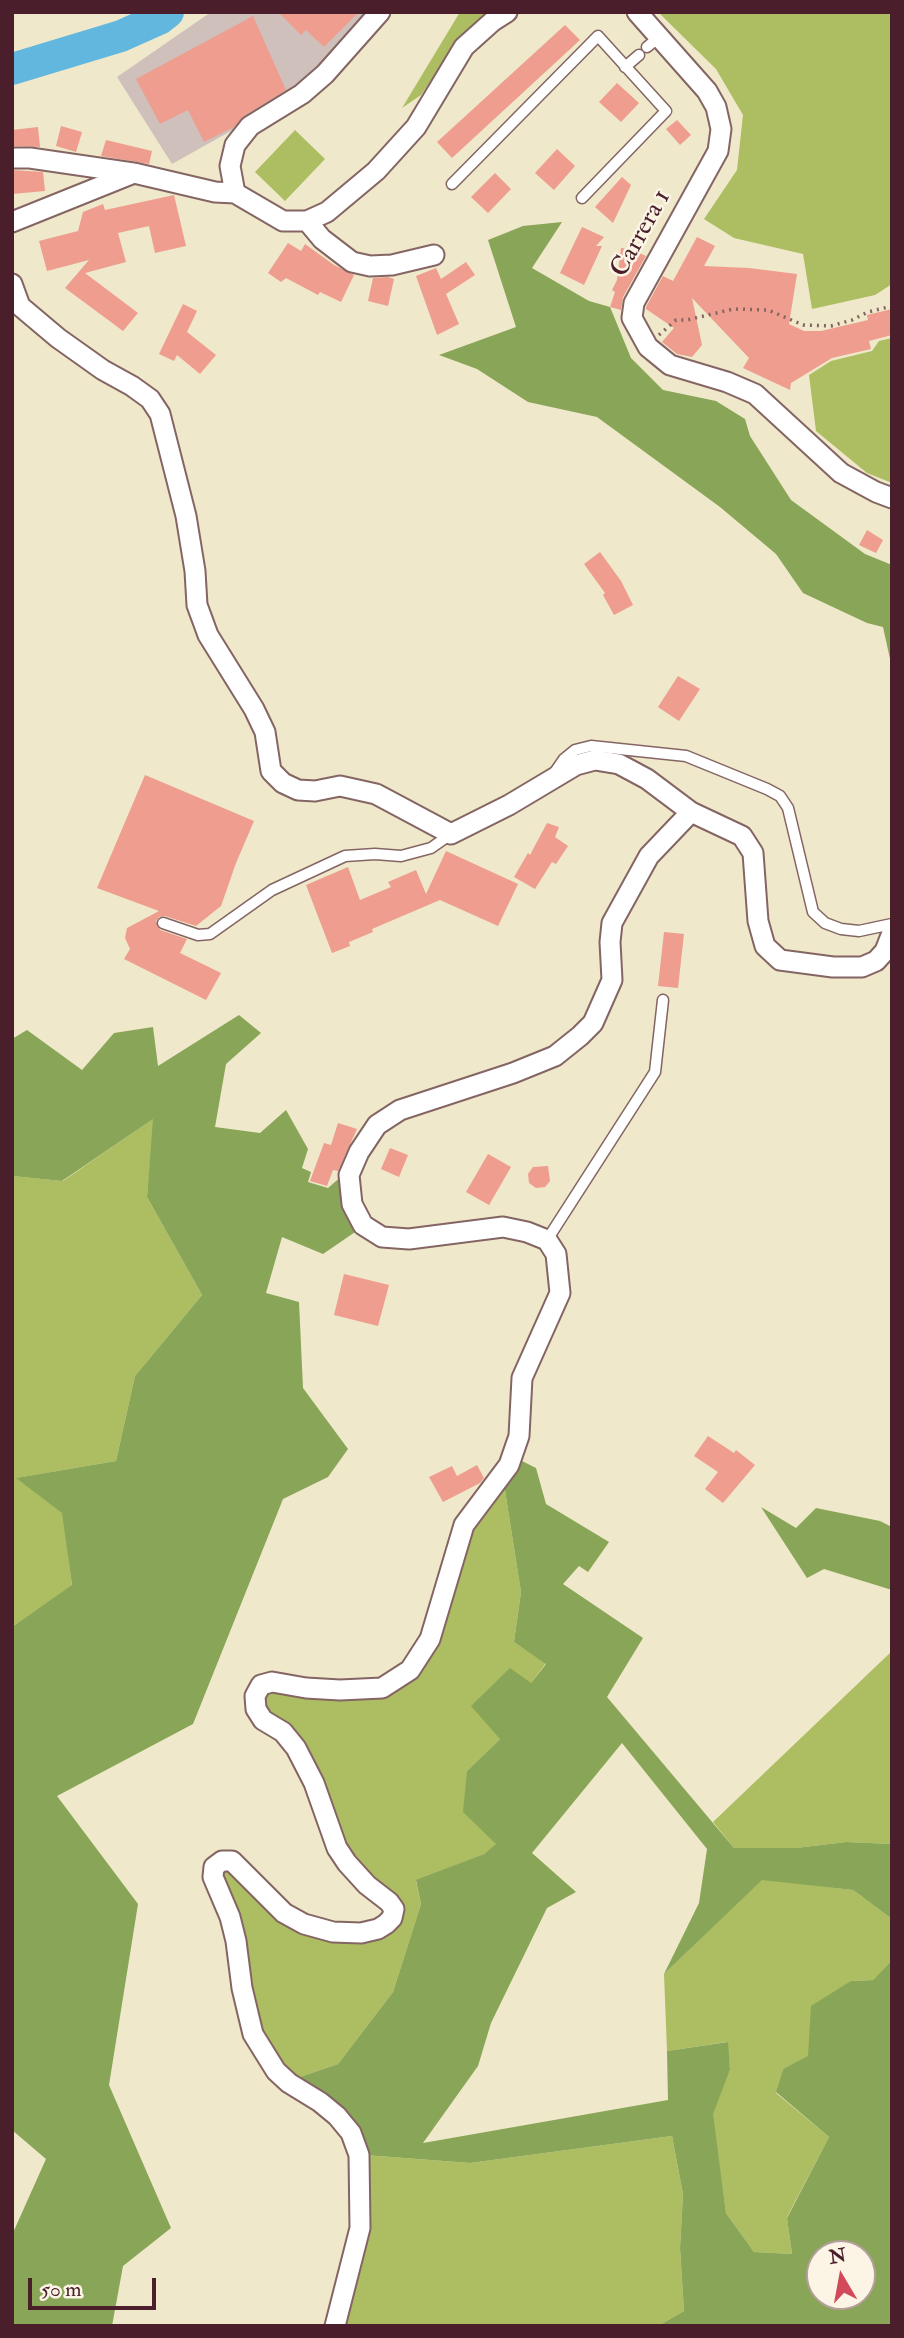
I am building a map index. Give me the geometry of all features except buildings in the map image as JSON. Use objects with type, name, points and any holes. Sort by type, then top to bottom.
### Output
[{"type":"street","points":[[235,193],[230,166],[235,145],[250,126],[302,94],[325,74],[380,12]]},
{"type":"street","points":[[12,158],[30,158],[134,173],[215,192],[235,193],[283,221],[307,221],[327,212],[376,171],[416,127],[464,47],[493,21],[508,12]]},
{"type":"street","name":"Carrera 1","points":[[637,12],[648,46],[707,91],[716,107],[721,129],[718,151],[634,303],[632,318],[648,347],[670,365],[727,382],[755,394],[841,472],[892,498]]},
{"type":"street","points":[[12,222],[134,173]]},
{"type":"street","points":[[307,221],[322,239],[352,262],[370,266],[392,265],[434,255]]},
{"type":"street","points":[[12,284],[20,306],[58,338],[103,370],[150,398],[160,414],[186,516],[195,571],[197,605],[208,635],[254,709],[265,732],[271,771],[283,783],[298,790],[315,791],[340,786],[376,794],[451,834],[509,805],[576,765],[594,761],[619,764],[648,779],[691,811],[742,836],[753,853],[758,921],[765,946],[780,960],[833,967],[862,967],[876,961],[885,951],[892,933]]},
{"type":"street","points":[[335,2326],[360,2228],[359,2155],[351,2133],[344,2124],[320,2102],[289,2083],[276,2071],[253,2034],[230,1917],[213,1877],[215,1867],[222,1861],[232,1861],[284,1913],[304,1924],[332,1932],[361,1933],[378,1929],[392,1918],[394,1909],[389,1902],[367,1885],[337,1848],[314,1783],[296,1748],[284,1732],[263,1720],[256,1709],[255,1696],[261,1685],[272,1682],[317,1689],[382,1688],[410,1670],[430,1639],[464,1525],[509,1465],[519,1436],[522,1378],[560,1293],[556,1254],[547,1240],[503,1227],[409,1239],[382,1237],[363,1225],[352,1204],[349,1175],[359,1152],[377,1125],[400,1110],[513,1073],[555,1056],[593,1023],[612,980],[612,923],[649,856],[691,811]]},
{"type":"lane","points":[[452,184],[598,36],[666,111],[582,198]]},
{"type":"lane","points":[[625,67],[648,46]]},
{"type":"lane","points":[[549,780],[564,759],[575,750],[591,746],[686,756],[767,789],[780,796],[788,808],[813,912],[825,923],[841,929],[859,931],[892,924]]},
{"type":"lane","points":[[163,923],[198,935],[209,934],[272,890],[345,856],[401,856],[431,848],[451,834]]},
{"type":"lane","points":[[547,1240],[655,1072],[663,1000]]},
{"type":"path","points":[[648,347],[676,320],[733,309],[768,310],[803,325],[831,326],[892,306]]},
{"type":"shaded area","points":[[211,12],[373,12],[297,94],[172,164],[117,77]]},
{"type":"green space","points":[[460,12],[491,12],[463,33],[421,95],[402,108]]},
{"type":"green space","points":[[658,12],[892,12],[892,284],[875,295],[812,309],[803,254],[734,238],[704,219],[737,170],[743,115],[716,69]]},
{"type":"green space","points":[[295,130],[325,159],[285,201],[255,172]]},
{"type":"green space","points":[[562,222],[532,268],[589,301],[610,307],[631,358],[663,390],[716,401],[745,419],[750,436],[791,500],[865,554],[892,565],[892,668],[883,627],[867,623],[803,593],[776,554],[720,507],[597,417],[528,402],[477,369],[439,355],[516,327],[488,240],[523,226]]},
{"type":"green space","points":[[892,338],[892,483],[867,473],[816,431],[809,375],[831,361],[872,351],[879,341]]},
{"type":"green space","points":[[239,1015],[261,1033],[226,1064],[215,1127],[260,1133],[286,1110],[308,1149],[302,1168],[311,1172],[308,1182],[328,1188],[343,1175],[358,1230],[323,1254],[282,1237],[266,1293],[299,1302],[303,1388],[348,1449],[328,1477],[283,1499],[193,1724],[57,1796],[138,1904],[109,2085],[171,2228],[123,2266],[112,2326],[12,2326],[12,2235],[46,2159],[12,2130],[12,1627],[72,1585],[62,1513],[16,1478],[116,1461],[135,1376],[202,1295],[147,1197],[153,1119],[62,1181],[12,1176],[12,1039],[27,1030],[82,1070],[114,1033],[153,1027],[158,1066]]},
{"type":"green space","points":[[154,1118],[147,1197],[202,1295],[135,1376],[116,1461],[17,1478],[63,1513],[72,1586],[12,1627],[12,1176],[63,1181]]},
{"type":"green space","points":[[518,1459],[536,1468],[546,1504],[609,1542],[588,1572],[579,1566],[563,1584],[643,1638],[607,1697],[734,1848],[796,1848],[846,1842],[892,1844],[892,1919],[853,1890],[762,1880],[664,1974],[699,1903],[707,1849],[622,1743],[532,1853],[576,1892],[547,1908],[491,2023],[478,2066],[423,2143],[668,2100],[667,2051],[728,2042],[730,2070],[713,2114],[726,2213],[754,2252],[792,2254],[787,2218],[829,2137],[776,2092],[783,2069],[808,2056],[811,2006],[851,1981],[873,1980],[892,1960],[892,2326],[658,2326],[684,2311],[680,2248],[683,2194],[672,2136],[470,2163],[365,2155],[294,2079],[338,2064],[393,1992],[421,1904],[416,1880],[484,1854],[496,1844],[463,1812],[467,1771],[500,1739],[471,1706],[510,1668],[531,1683],[546,1664],[514,1642],[521,1592],[504,1484]]},
{"type":"green space","points":[[504,1484],[521,1592],[514,1642],[546,1663],[531,1683],[500,1739],[467,1771],[497,1844],[484,1854],[416,1881],[421,1904],[393,1992],[338,2064],[294,2079],[280,2067],[258,2031],[220,1870],[229,1867],[302,1930],[399,1919],[352,1859],[262,1707],[265,1690],[401,1685],[470,1528]]},
{"type":"green space","points":[[761,1507],[796,1528],[816,1508],[880,1521],[892,1527],[892,1590],[824,1569],[807,1578]]},
{"type":"green space","points":[[892,1651],[892,1844],[846,1842],[796,1848],[734,1848],[713,1822]]},
{"type":"green space","points":[[762,1879],[853,1890],[892,1919],[892,1960],[873,1980],[851,1981],[808,2057],[783,2069],[776,2093],[829,2137],[787,2217],[792,2254],[754,2252],[726,2213],[712,2114],[730,2070],[727,2042],[667,2051],[664,1974]]},
{"type":"green space","points":[[672,2136],[683,2194],[680,2248],[684,2311],[658,2326],[342,2326],[365,2155],[470,2163]]},
{"type":"waterway","points":[[12,69],[121,36],[159,19],[168,12]]}]
